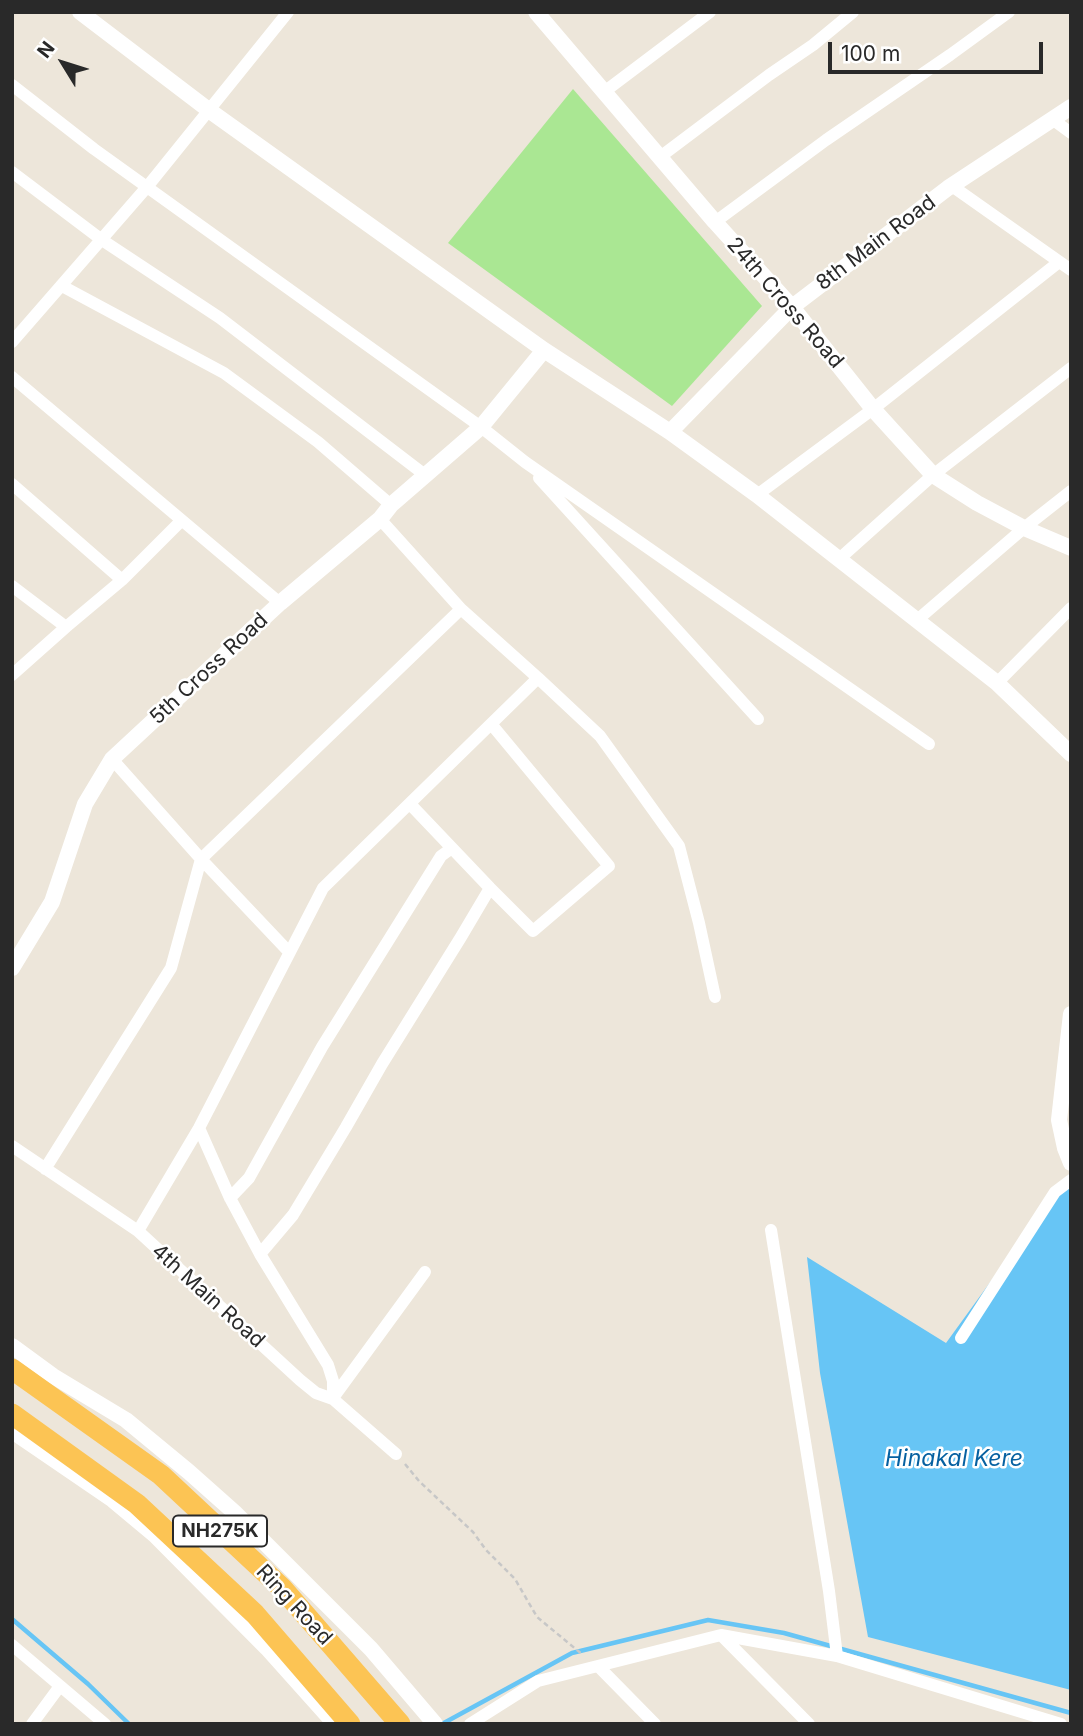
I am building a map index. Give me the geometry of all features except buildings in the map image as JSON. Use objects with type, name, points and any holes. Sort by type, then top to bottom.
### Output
[{"type":"highway","name":"Ring Road","points":[[12,1369],[161,1475],[282,1588],[400,1724]]},
{"type":"highway","name":"Ring Road","points":[[12,1414],[137,1504],[255,1614],[350,1724]]},
{"type":"street","points":[[80,12],[210,111],[544,350],[670,432],[757,495],[997,683],[1071,754]]},
{"type":"street","points":[[12,342],[147,187],[288,12]]},
{"type":"street","name":"24th Cross Road","points":[[536,12],[715,222],[792,307],[873,409],[933,475],[1024,528],[1071,548]]},
{"type":"street","points":[[604,92],[710,12]]},
{"type":"street","points":[[660,157],[813,45],[853,12]]},
{"type":"street","points":[[715,222],[826,140],[1009,12]]},
{"type":"street","points":[[12,85],[94,149],[481,427],[525,462],[929,744]]},
{"type":"street","name":"8th Main Road","points":[[670,432],[792,307],[952,186],[1071,107]]},
{"type":"street","points":[[1052,119],[1071,133]]},
{"type":"street","points":[[12,172],[102,240],[220,318],[425,475]]},
{"type":"street","points":[[952,186],[1071,270]]},
{"type":"street","points":[[757,495],[873,409],[1059,262]]},
{"type":"street","points":[[62,286],[224,373],[318,442],[391,505]]},
{"type":"street","name":"5th Cross Road","points":[[12,968],[52,902],[85,804],[112,759],[280,603],[380,519],[391,505],[481,427],[544,350]]},
{"type":"street","points":[[838,560],[933,475],[1071,368]]},
{"type":"street","points":[[12,377],[280,603]]},
{"type":"street","points":[[525,462],[758,719]]},
{"type":"street","points":[[12,484],[122,580]]},
{"type":"street","points":[[916,621],[1071,491]]},
{"type":"street","points":[[380,519],[461,609],[600,736],[679,846],[715,996]]},
{"type":"street","points":[[13,674],[122,580],[181,521]]},
{"type":"street","points":[[12,586],[65,627]]},
{"type":"street","points":[[997,683],[1071,608]]},
{"type":"street","points":[[45,1169],[171,968],[201,859],[461,609]]},
{"type":"street","points":[[138,1231],[199,1128],[323,888],[538,678]]},
{"type":"street","points":[[410,804],[533,931],[609,866],[492,724]]},
{"type":"street","points":[[112,759],[289,952]]},
{"type":"street","points":[[230,1198],[248,1178],[322,1047],[441,856],[452,848]]},
{"type":"street","points":[[260,1254],[293,1215],[490,888]]},
{"type":"street","points":[[1071,1014],[1065,1124],[1065,1149],[1071,1163]]},
{"type":"street","points":[[199,1128],[230,1198],[260,1254],[328,1365],[333,1381],[333,1399]]},
{"type":"street","name":"4th Main Road","points":[[12,1146],[138,1231],[300,1380],[316,1393],[333,1399],[396,1454]]},
{"type":"street","points":[[961,1338],[1055,1192],[1071,1180]]},
{"type":"street","points":[[771,1230],[837,1656]]},
{"type":"street","points":[[333,1399],[425,1272]]},
{"type":"street","points":[[12,1346],[53,1376],[126,1420],[234,1512],[371,1648],[435,1724]]},
{"type":"street","points":[[12,1431],[113,1500],[155,1535],[267,1648],[335,1724]]},
{"type":"street","points":[[721,1636],[809,1724]]},
{"type":"street","points":[[470,1724],[538,1681],[592,1662],[721,1636],[837,1656],[1060,1724]]},
{"type":"street","points":[[12,1645],[105,1724]]},
{"type":"street","points":[[592,1662],[655,1724]]},
{"type":"street","points":[[32,1724],[60,1686]]},
{"type":"street","points":[[1013,1724],[1014,1710]]},
{"type":"path","points":[[396,1454],[419,1482],[473,1532],[515,1580],[537,1617],[592,1662]]},
{"type":"green space","points":[[573,89],[762,306],[672,406],[448,243]]},
{"type":"water","name":"Hinakal Kere","points":[[1068,1175],[1071,1178],[1071,1690],[868,1637],[820,1373],[807,1257],[946,1343]]},
{"type":"waterway","points":[[12,1619],[88,1684],[129,1724]]},
{"type":"waterway","points":[[442,1724],[572,1653],[708,1620],[784,1633],[1071,1713]]}]
